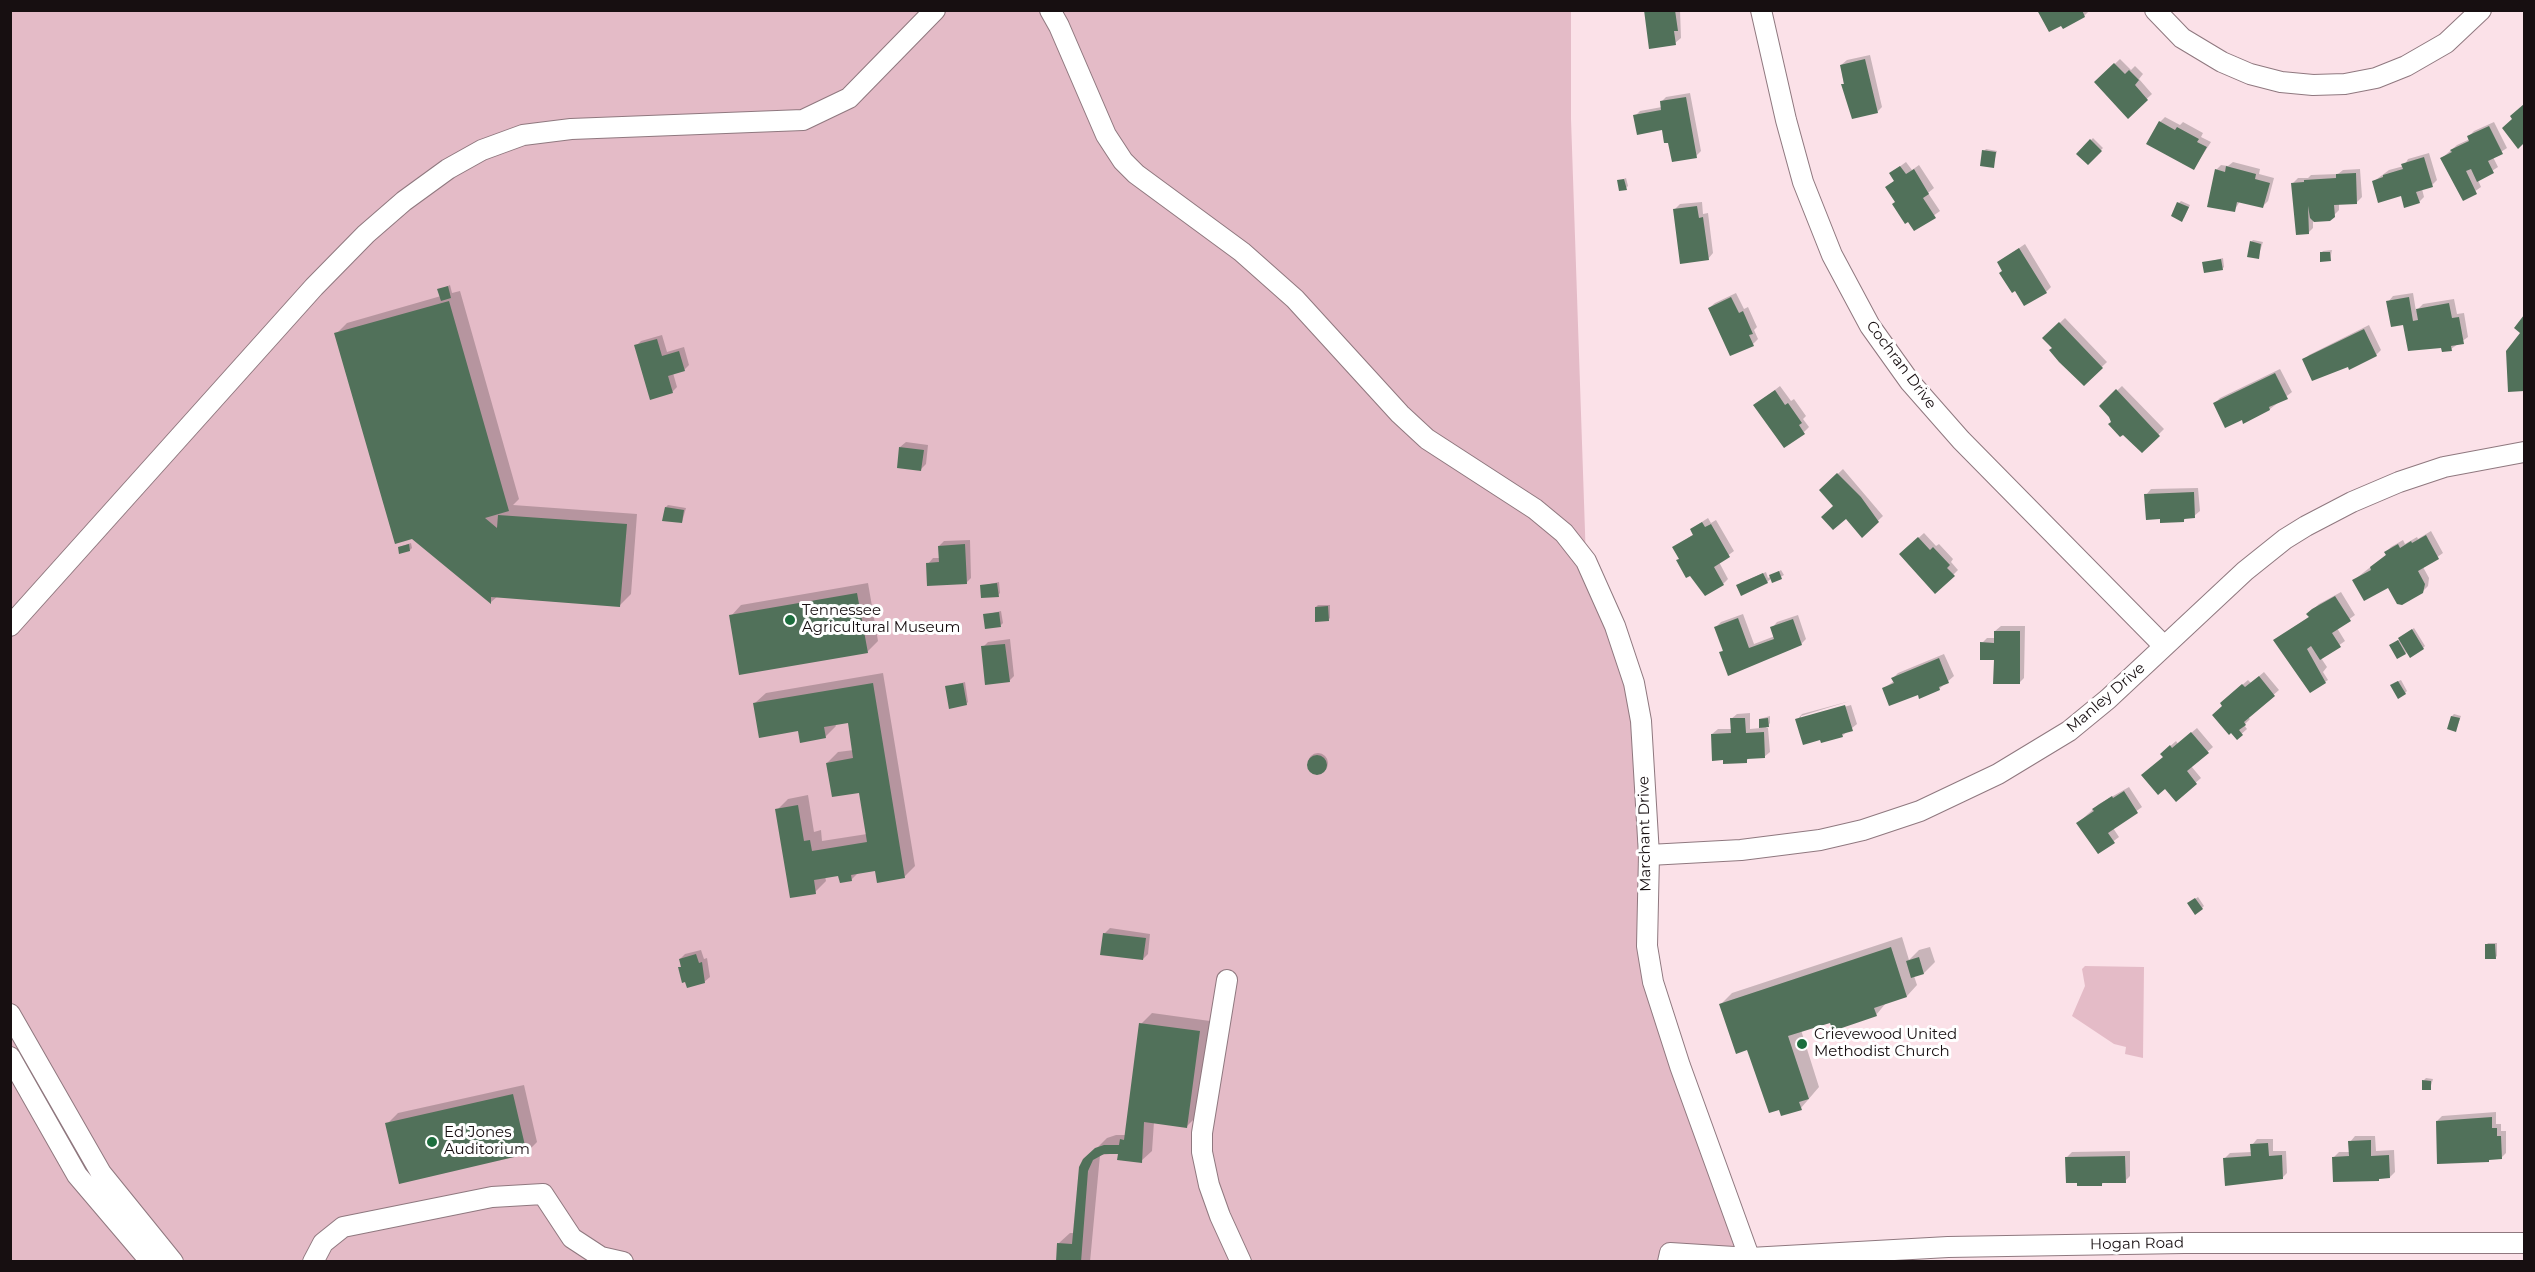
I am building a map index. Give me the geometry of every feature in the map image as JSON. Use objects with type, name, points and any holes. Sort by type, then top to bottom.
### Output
[{"type":"street","points":[[10,626],[314,287],[366,234],[404,201],[448,169],[482,150],[523,135],[571,129],[696,126],[803,120],[849,98],[936,10]]},
{"type":"street","name":"Marchant Drive","points":[[1050,10],[1106,135],[1123,161],[1136,174],[1242,252],[1295,299],[1400,414],[1428,440],[1535,509],[1564,533],[1586,561],[1608,609],[1634,683],[1641,721],[1649,855],[1647,946],[1653,982],[1680,1066],[1751,1260]]},
{"type":"street","name":"Cochran Drive","points":[[1761,10],[1786,120],[1803,182],[1832,255],[1870,326],[1910,382],[1961,440],[2164,646]]},
{"type":"street","points":[[2155,10],[2182,38],[2222,62],[2250,74],[2281,82],[2313,85],[2376,78],[2406,66],[2446,43],[2481,10]]},
{"type":"street","name":"Manley Drive","points":[[1649,855],[1741,850],[1820,840],[1863,830],[1920,811],[1998,774],[2069,731],[2108,699],[2265,554],[2285,539],[2330,513],[2376,491],[2419,475],[2524,452]]},
{"type":"street","points":[[1227,980],[1202,1133],[1202,1152],[1209,1185],[1241,1262]]},
{"type":"street","points":[[10,1014],[101,1173],[122,1215],[151,1262]]},
{"type":"street","points":[[10,1057],[77,1175],[172,1262]]},
{"type":"street","points":[[313,1262],[323,1243],[343,1227],[492,1197],[543,1194],[572,1238],[601,1257],[623,1262]]},
{"type":"street","name":"Hogan Road","points":[[1668,1262],[1670,1253],[1751,1260],[1948,1247],[2184,1243],[2524,1243]]},
{"type":"shaded area","points":[[10,11],[1571,11],[1571,119],[1586,561],[1634,683],[1647,946],[1751,1261],[11,1261]]},
{"type":"shaded area","points":[[2085,966],[2144,967],[2143,1058],[2125,1054],[2126,1047],[2114,1044],[2072,1016],[2085,986],[2082,969]]},
{"type":"building","points":[[1644,10],[1675,10],[1678,31],[1674,31],[1676,45],[1649,49]]},
{"type":"building","points":[[2037,10],[2082,10],[2085,17],[2063,29],[2061,26],[2049,32]]},
{"type":"building","points":[[1865,59],[1878,113],[1852,119],[1841,84],[1844,84],[1840,65]]},
{"type":"building","points":[[2114,63],[2125,74],[2129,70],[2139,80],[2135,85],[2148,100],[2128,119],[2094,82]]},
{"type":"building","points":[[1686,97],[1697,158],[1672,162],[1668,143],[1664,143],[1662,130],[1637,135],[1633,115],[1661,110],[1660,101]]},
{"type":"building","points":[[2524,104],[2524,143],[2518,149],[2502,128],[2512,119],[2510,116]]},
{"type":"building","points":[[2159,121],[2175,130],[2177,127],[2199,139],[2197,142],[2207,147],[2194,170],[2146,144]]},
{"type":"building","points":[[2489,126],[2503,154],[2488,161],[2494,173],[2477,182],[2471,169],[2466,171],[2477,194],[2463,201],[2440,158],[2452,152],[2450,150],[2469,141],[2467,136]]},
{"type":"building","points":[[2090,139],[2102,151],[2088,165],[2076,154]]},
{"type":"building","points":[[1982,150],[1996,152],[1994,168],[1980,166]]},
{"type":"building","points":[[2424,157],[2433,187],[2416,192],[2420,203],[2404,208],[2401,196],[2378,203],[2372,181],[2403,169],[2401,164]]},
{"type":"building","points":[[1900,166],[1906,174],[1914,169],[1929,194],[1923,198],[1936,218],[1914,231],[1908,222],[1905,224],[1892,204],[1895,202],[1885,187],[1894,181],[1889,173]]},
{"type":"building","points":[[2226,166],[2256,174],[2255,179],[2270,183],[2263,208],[2237,202],[2235,212],[2207,207],[2215,169],[2225,172]]},
{"type":"building","points":[[2356,173],[2357,204],[2334,205],[2335,217],[2330,221],[2314,222],[2310,218],[2308,206],[2309,234],[2296,235],[2291,183],[2336,178],[2336,174]]},
{"type":"building","points":[[1624,179],[1627,190],[1619,191],[1617,180]]},
{"type":"building","points":[[2177,202],[2189,207],[2182,222],[2171,216]]},
{"type":"building","points":[[1697,206],[1699,218],[1703,217],[1709,260],[1680,264],[1673,209]]},
{"type":"building","points":[[2250,241],[2261,244],[2259,259],[2247,257]]},
{"type":"building","points":[[2019,248],[2047,293],[2024,306],[2015,291],[2012,293],[1999,273],[2002,271],[1997,262]]},
{"type":"building","points":[[2320,252],[2330,252],[2331,261],[2320,262]]},
{"type":"building","points":[[2221,259],[2223,270],[2204,273],[2202,262]]},
{"type":"building","points":[[448,286],[451,298],[441,301],[437,289]]},
{"type":"building","points":[[1731,297],[1739,313],[1743,311],[1753,334],[1749,335],[1754,346],[1730,356],[1708,308]]},
{"type":"building","points":[[2409,297],[2413,321],[2418,320],[2416,309],[2449,303],[2452,318],[2459,317],[2464,344],[2451,346],[2452,351],[2442,352],[2441,348],[2408,351],[2403,325],[2391,327],[2386,301]]},
{"type":"building","points":[[449,301],[509,511],[485,518],[497,528],[498,515],[627,524],[620,607],[491,597],[491,604],[412,539],[395,544],[334,333]]},
{"type":"building","points":[[2524,315],[2524,391],[2508,392],[2506,351],[2520,333],[2514,328]]},
{"type":"building","points":[[2059,322],[2103,368],[2084,386],[2059,362],[2049,350],[2052,348],[2042,338]]},
{"type":"building","points":[[2364,329],[2377,356],[2349,370],[2348,367],[2312,381],[2302,359]]},
{"type":"building","points":[[657,339],[662,356],[679,351],[685,371],[668,376],[673,393],[650,400],[634,345]]},
{"type":"building","points":[[2275,373],[2288,399],[2269,407],[2270,410],[2243,424],[2242,420],[2225,428],[2213,403]]},
{"type":"building","points":[[2116,389],[2160,436],[2142,453],[2123,435],[2120,437],[2108,424],[2111,422],[2109,417],[2099,406]]},
{"type":"building","points":[[1775,390],[1785,405],[1788,403],[1802,423],[1799,425],[1805,434],[1784,448],[1753,405]]},
{"type":"building","points":[[899,447],[924,450],[921,471],[897,468]]},
{"type":"building","points":[[1837,473],[1861,497],[1879,522],[1862,538],[1846,519],[1833,530],[1821,517],[1833,506],[1819,490]]},
{"type":"building","points":[[2194,492],[2195,518],[2184,519],[2184,522],[2160,523],[2160,519],[2146,520],[2144,494]]},
{"type":"building","points":[[665,507],[684,510],[682,523],[662,521]]},
{"type":"building","points":[[1702,522],[1705,527],[1711,524],[1730,557],[1714,567],[1724,585],[1705,596],[1690,576],[1686,578],[1672,547],[1693,535],[1690,529]]},
{"type":"building","points":[[2426,535],[2439,559],[2418,571],[2425,584],[2423,593],[2402,605],[2397,604],[2388,588],[2364,601],[2352,580],[2371,570],[2370,567],[2386,555],[2384,552],[2398,544],[2400,548]]},
{"type":"building","points":[[1918,537],[1930,550],[1933,547],[1950,565],[1947,568],[1955,576],[1935,594],[1899,554]]},
{"type":"building","points":[[409,544],[410,551],[399,554],[398,547]]},
{"type":"building","points":[[965,544],[967,584],[927,586],[926,563],[939,562],[938,546]]},
{"type":"building","points":[[1779,571],[1782,579],[1772,583],[1769,575]]},
{"type":"building","points":[[1763,573],[1768,583],[1741,596],[1736,585]]},
{"type":"building","points":[[997,583],[999,597],[981,598],[980,585]]},
{"type":"building","points":[[857,593],[868,653],[739,675],[729,615]]},
{"type":"building","points":[[2335,596],[2351,621],[2332,633],[2341,647],[2320,660],[2311,646],[2307,649],[2326,683],[2310,693],[2273,640],[2309,617],[2306,614],[2312,609]]},
{"type":"building","points":[[1328,606],[1329,621],[1315,622],[1315,607]]},
{"type":"building","points":[[999,612],[1001,627],[985,629],[983,614]]},
{"type":"building","points":[[1738,618],[1749,648],[1774,639],[1770,627],[1793,619],[1802,645],[1728,676],[1719,652],[1723,651],[1714,627]]},
{"type":"building","points":[[2412,629],[2424,649],[2410,658],[2398,638]]},
{"type":"building","points":[[1994,631],[2020,631],[2020,684],[1993,684],[1994,660],[1980,660],[1980,642],[1994,643]]},
{"type":"building","points":[[2398,640],[2406,654],[2397,659],[2389,645]]},
{"type":"building","points":[[1005,644],[1010,682],[985,685],[981,646]]},
{"type":"building","points":[[1939,658],[1949,683],[1939,687],[1940,690],[1919,699],[1918,695],[1889,706],[1882,688],[1894,683],[1891,678]]},
{"type":"building","points":[[2259,676],[2275,696],[2244,722],[2246,725],[2239,730],[2243,735],[2237,740],[2231,733],[2229,735],[2212,715],[2222,706],[2220,703],[2242,684],[2245,687]]},
{"type":"building","points":[[2398,681],[2406,694],[2398,699],[2390,685]]},
{"type":"building","points":[[873,683],[905,878],[877,883],[875,871],[851,875],[852,881],[840,883],[838,876],[814,880],[816,894],[790,898],[775,809],[798,805],[804,841],[810,840],[812,851],[867,842],[859,793],[832,797],[826,763],[853,758],[848,723],[824,727],[826,738],[800,743],[798,731],[759,738],[753,703]]},
{"type":"building","points":[[963,683],[967,705],[949,709],[945,686]]},
{"type":"building","points":[[1845,705],[1853,731],[1842,734],[1843,737],[1803,745],[1795,719]]},
{"type":"building","points":[[2451,716],[2460,718],[2456,732],[2447,729]]},
{"type":"building","points":[[1730,718],[1745,718],[1746,733],[1764,732],[1765,758],[1747,759],[1747,763],[1723,764],[1723,760],[1712,761],[1711,734],[1731,733]]},
{"type":"building","points":[[1768,718],[1769,727],[1759,728],[1759,719]]},
{"type":"building","points":[[2191,732],[2209,753],[2187,771],[2197,784],[2176,802],[2165,789],[2158,795],[2141,775],[2163,757],[2160,754],[2170,745],[2172,748]]},
{"type":"building","points":[[1317,755],[1324,758],[1327,765],[1324,772],[1317,775],[1310,772],[1307,765],[1310,758]]},
{"type":"building","points":[[2124,791],[2138,813],[2108,833],[2115,843],[2098,854],[2076,823],[2094,811],[2092,809]]},
{"type":"building","points":[[2195,898],[2203,909],[2195,915],[2187,903]]},
{"type":"building","points":[[1103,933],[1146,938],[1143,960],[1100,955]]},
{"type":"building","points":[[2485,944],[2495,944],[2496,959],[2485,959]]},
{"type":"building","points":[[1891,947],[1907,997],[1874,1008],[1877,1016],[1833,1031],[1830,1023],[1788,1036],[1809,1099],[1799,1102],[1802,1110],[1781,1116],[1779,1110],[1769,1113],[1747,1050],[1736,1054],[1719,1004]]},
{"type":"building","points":[[696,954],[699,963],[702,962],[705,983],[687,988],[685,982],[682,983],[678,967],[681,967],[679,959]]},
{"type":"building","points":[[1919,957],[1924,974],[1911,978],[1906,961]]},
{"type":"building","points":[[1139,1023],[1200,1031],[1187,1128],[1144,1122],[1142,1163],[1117,1160],[1118,1154],[1104,1154],[1093,1160],[1088,1171],[1081,1262],[1056,1262],[1057,1243],[1072,1244],[1079,1167],[1083,1159],[1095,1148],[1104,1145],[1119,1145],[1120,1139],[1124,1140]]},
{"type":"building","points":[[2422,1080],[2431,1081],[2431,1090],[2422,1090]]},
{"type":"building","points":[[513,1094],[527,1154],[399,1184],[385,1123]]},
{"type":"building","points":[[2492,1117],[2492,1128],[2497,1128],[2497,1136],[2501,1136],[2502,1159],[2489,1160],[2489,1162],[2437,1164],[2436,1121]]},
{"type":"building","points":[[2371,1140],[2371,1156],[2389,1155],[2390,1178],[2379,1179],[2379,1181],[2333,1182],[2332,1157],[2349,1156],[2348,1141]]},
{"type":"building","points":[[2268,1143],[2269,1156],[2282,1155],[2283,1179],[2225,1186],[2223,1158],[2251,1156],[2250,1144]]},
{"type":"building","points":[[2125,1156],[2126,1183],[2077,1186],[2077,1183],[2066,1183],[2065,1157]]},
{"type":"place","name":"Tennessee Agricultural Museum","points":[[790,620]]},
{"type":"place","name":"Crievewood United Methodist Church","points":[[1802,1044]]},
{"type":"place","name":"Ed Jones Auditorium","points":[[432,1142]]}]
